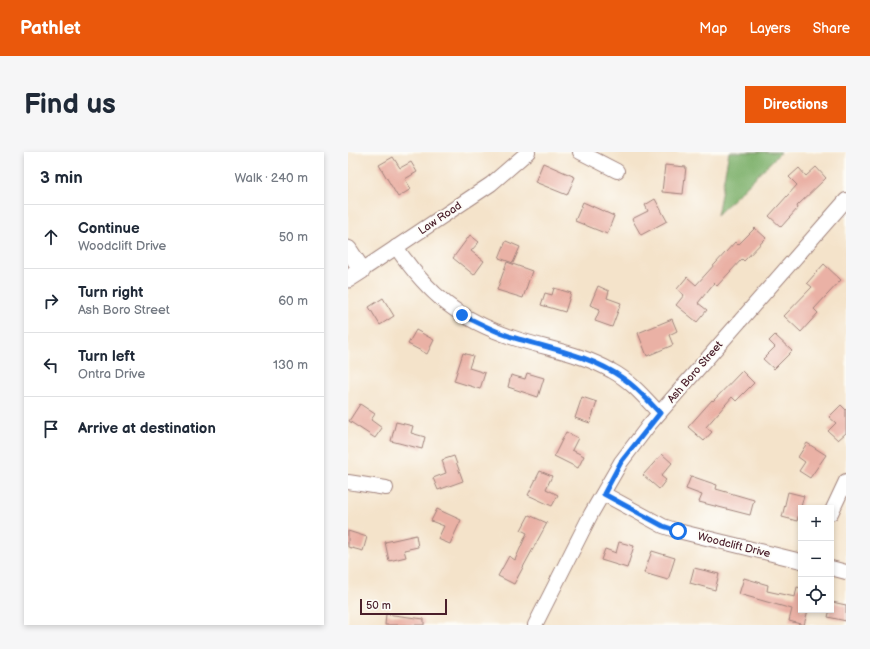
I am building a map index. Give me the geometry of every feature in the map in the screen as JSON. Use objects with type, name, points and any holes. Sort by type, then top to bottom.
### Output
[{"type":"street","name":"Law Road","points":[[355,274],[491,184],[528,152]]},
{"type":"street","points":[[580,152],[617,171]]},
{"type":"street","name":"Ash Boro Street","points":[[535,625],[591,514],[604,494],[621,462],[660,413],[846,200]]},
{"type":"street","points":[[396,247],[413,272],[430,291],[458,312],[514,338],[562,350],[612,371],[637,390],[660,413]]},
{"type":"street","points":[[348,249],[355,274]]},
{"type":"street","points":[[834,507],[846,481]]},
{"type":"street","points":[[348,482],[386,488]]},
{"type":"street","name":"Woodclift Drive","points":[[604,494],[663,526],[798,560]]},
{"type":"street","points":[[834,569],[846,572]]},
{"type":"green space","points":[[729,152],[781,152],[717,215]]},
{"type":"building","points":[[393,157],[400,168],[411,162],[417,172],[405,179],[411,189],[398,197],[379,165]]},
{"type":"building","points":[[543,163],[575,177],[567,195],[535,182]]},
{"type":"building","points":[[665,165],[686,167],[683,194],[662,192]]},
{"type":"building","points":[[816,167],[826,178],[797,206],[798,208],[781,227],[769,216],[797,185],[789,177],[799,168],[806,176]]},
{"type":"building","points":[[655,199],[667,221],[641,235],[632,219],[648,211],[645,205]]},
{"type":"building","points":[[583,202],[614,216],[607,234],[575,221]]},
{"type":"building","points":[[755,228],[766,238],[744,261],[742,259],[717,286],[714,283],[698,303],[707,310],[697,322],[676,305],[684,295],[677,289],[687,277],[696,285],[735,242],[738,245]]},
{"type":"building","points":[[470,235],[479,242],[471,251],[484,261],[474,275],[453,258]]},
{"type":"building","points":[[506,241],[520,247],[513,263],[499,258]]},
{"type":"building","points":[[507,262],[532,271],[523,298],[497,290]]},
{"type":"building","points":[[824,264],[841,280],[814,309],[818,313],[801,332],[784,316],[812,287],[807,283]]},
{"type":"building","points":[[598,286],[609,291],[607,298],[621,303],[612,327],[595,321],[600,309],[590,305]]},
{"type":"building","points":[[554,288],[571,293],[565,312],[541,305],[545,293],[552,295]]},
{"type":"building","points":[[383,298],[394,316],[380,325],[369,307]]},
{"type":"building","points":[[672,319],[677,331],[669,335],[673,345],[647,356],[638,333]]},
{"type":"building","points":[[416,330],[434,340],[427,354],[408,344]]},
{"type":"building","points":[[775,335],[792,351],[774,369],[763,359],[775,347],[769,341]]},
{"type":"building","points":[[463,353],[473,356],[469,368],[485,373],[480,389],[454,381]]},
{"type":"building","points":[[742,371],[754,383],[736,401],[732,397],[706,427],[712,432],[704,441],[688,427],[712,400],[713,401]]},
{"type":"building","points":[[527,373],[544,378],[538,397],[508,387],[511,375],[525,379]]},
{"type":"building","points":[[582,397],[597,402],[590,423],[575,418]]},
{"type":"building","points":[[360,404],[375,414],[371,420],[382,428],[375,438],[349,421]]},
{"type":"building","points":[[841,405],[846,410],[846,433],[838,440],[828,431],[836,423],[829,417]]},
{"type":"building","points":[[396,422],[413,426],[411,433],[425,437],[422,449],[391,441]]},
{"type":"building","points":[[566,432],[578,438],[572,450],[584,456],[578,468],[554,456]]},
{"type":"building","points":[[807,443],[826,455],[810,478],[799,471],[805,462],[798,457]]},
{"type":"building","points":[[662,454],[672,463],[661,476],[666,480],[659,489],[643,475]]},
{"type":"building","points":[[454,456],[463,481],[438,490],[433,478],[446,473],[442,460]]},
{"type":"building","points":[[540,471],[552,476],[546,489],[558,495],[552,506],[528,495]]},
{"type":"building","points":[[691,476],[717,485],[716,489],[754,500],[750,515],[699,502],[702,495],[686,489]]},
{"type":"building","points":[[788,492],[804,496],[801,505],[798,505],[797,521],[782,517]]},
{"type":"building","points":[[437,509],[461,520],[450,544],[438,539],[444,526],[431,521]]},
{"type":"building","points":[[529,515],[547,523],[514,584],[498,576],[509,556],[515,560],[527,533],[521,530]]},
{"type":"building","points":[[348,531],[367,537],[363,551],[348,547]]},
{"type":"building","points":[[416,535],[418,547],[404,550],[406,557],[389,561],[385,542]]},
{"type":"building","points":[[619,542],[634,546],[627,568],[601,560],[605,549],[616,553]]},
{"type":"building","points":[[652,551],[675,558],[668,580],[644,573]]},
{"type":"building","points":[[694,568],[719,574],[715,590],[690,583]]},
{"type":"building","points":[[744,578],[768,585],[767,591],[795,597],[798,587],[798,613],[807,613],[804,625],[789,621],[792,609],[739,594]]},
{"type":"building","points":[[834,602],[846,605],[846,621],[828,617],[829,613],[834,613]]},
{"type":"building","points":[[386,614],[424,619],[424,625],[385,625]]},
{"type":"route","points":[[462,315],[514,338],[562,350],[592,361],[625,379],[660,413],[621,462],[604,494],[663,526],[678,531]]}]
